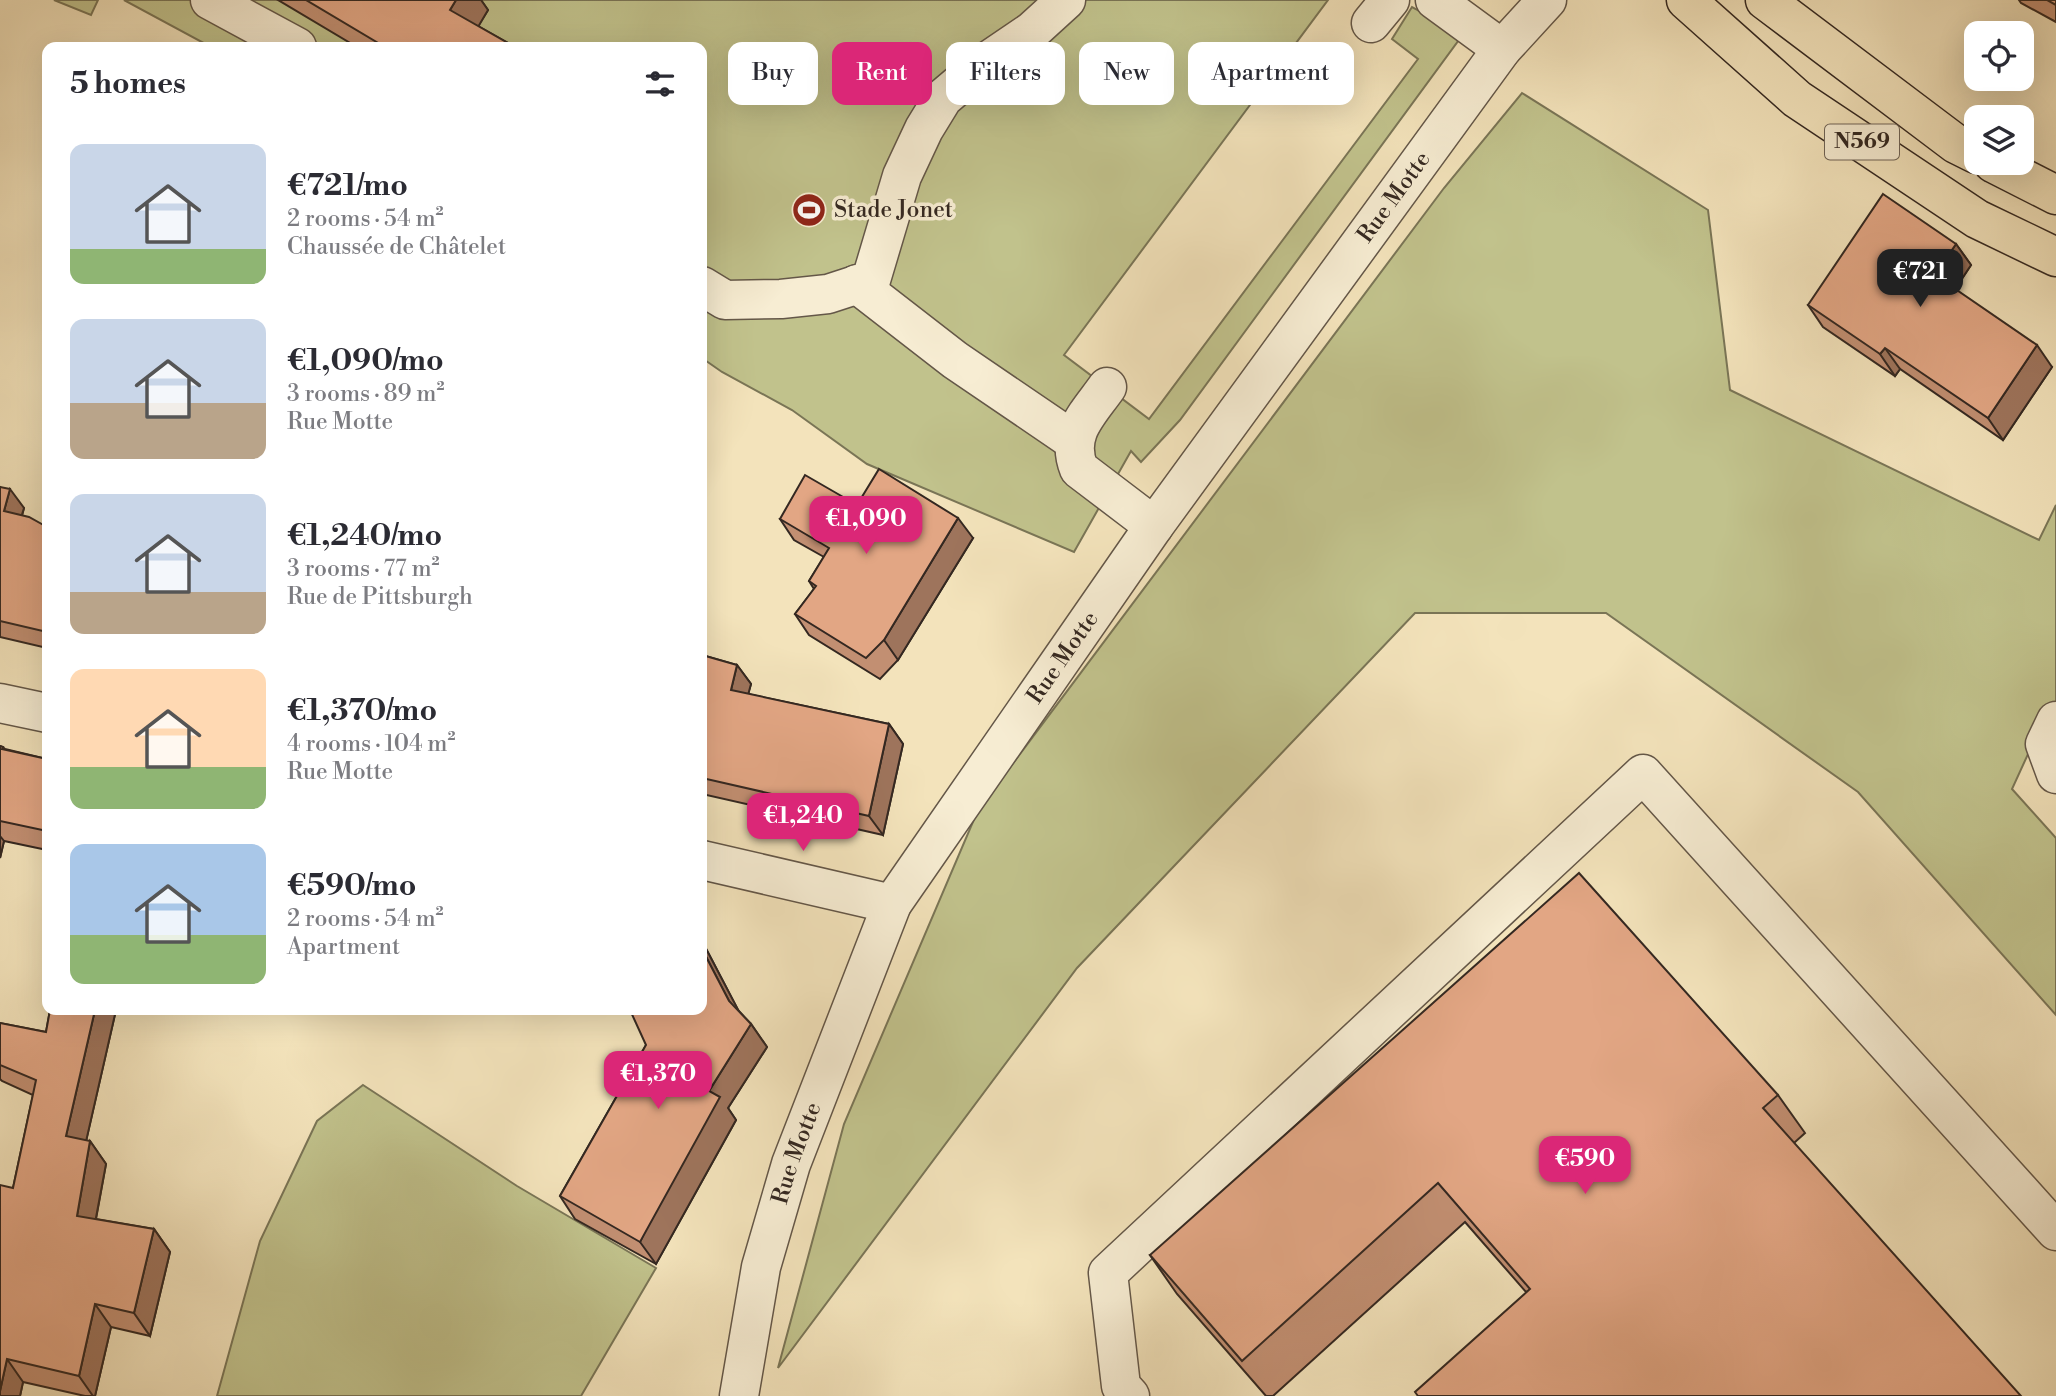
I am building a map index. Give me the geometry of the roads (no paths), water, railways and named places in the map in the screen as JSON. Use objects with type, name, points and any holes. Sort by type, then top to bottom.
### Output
[{"type":"main road","name":"N569","points":[[1686,0],[1797,99],[1977,219],[2056,257]]},
{"type":"main road","name":"N569","points":[[1765,0],[1964,148]]},
{"type":"main road","points":[[2017,175],[2056,195]]},
{"type":"street","points":[[210,0],[288,42]]},
{"type":"street","points":[[707,289],[725,300],[781,299],[828,294],[870,280],[902,176],[924,129],[943,98],[982,65],[1032,31],[1066,0]]},
{"type":"street","points":[[1435,0],[1502,49]]},
{"type":"street","name":"Rue Motte","points":[[739,1396],[761,1267],[791,1164],[892,904],[1154,526],[1502,49],[1547,0]]},
{"type":"street","points":[[857,284],[955,360],[1074,441]]},
{"type":"street","points":[[1107,387],[1083,421],[1074,441],[1074,457],[1079,469],[1154,526]]},
{"type":"street","points":[[0,702],[42,712]]},
{"type":"street","points":[[2056,721],[2045,744],[2056,774]]},
{"type":"street","points":[[1130,1396],[1121,1386],[1108,1273],[1643,774],[2056,1231]]},
{"type":"street","points":[[707,861],[892,904]]},
{"type":"place","name":"Stade Jonet","points":[[809,210]]}]
